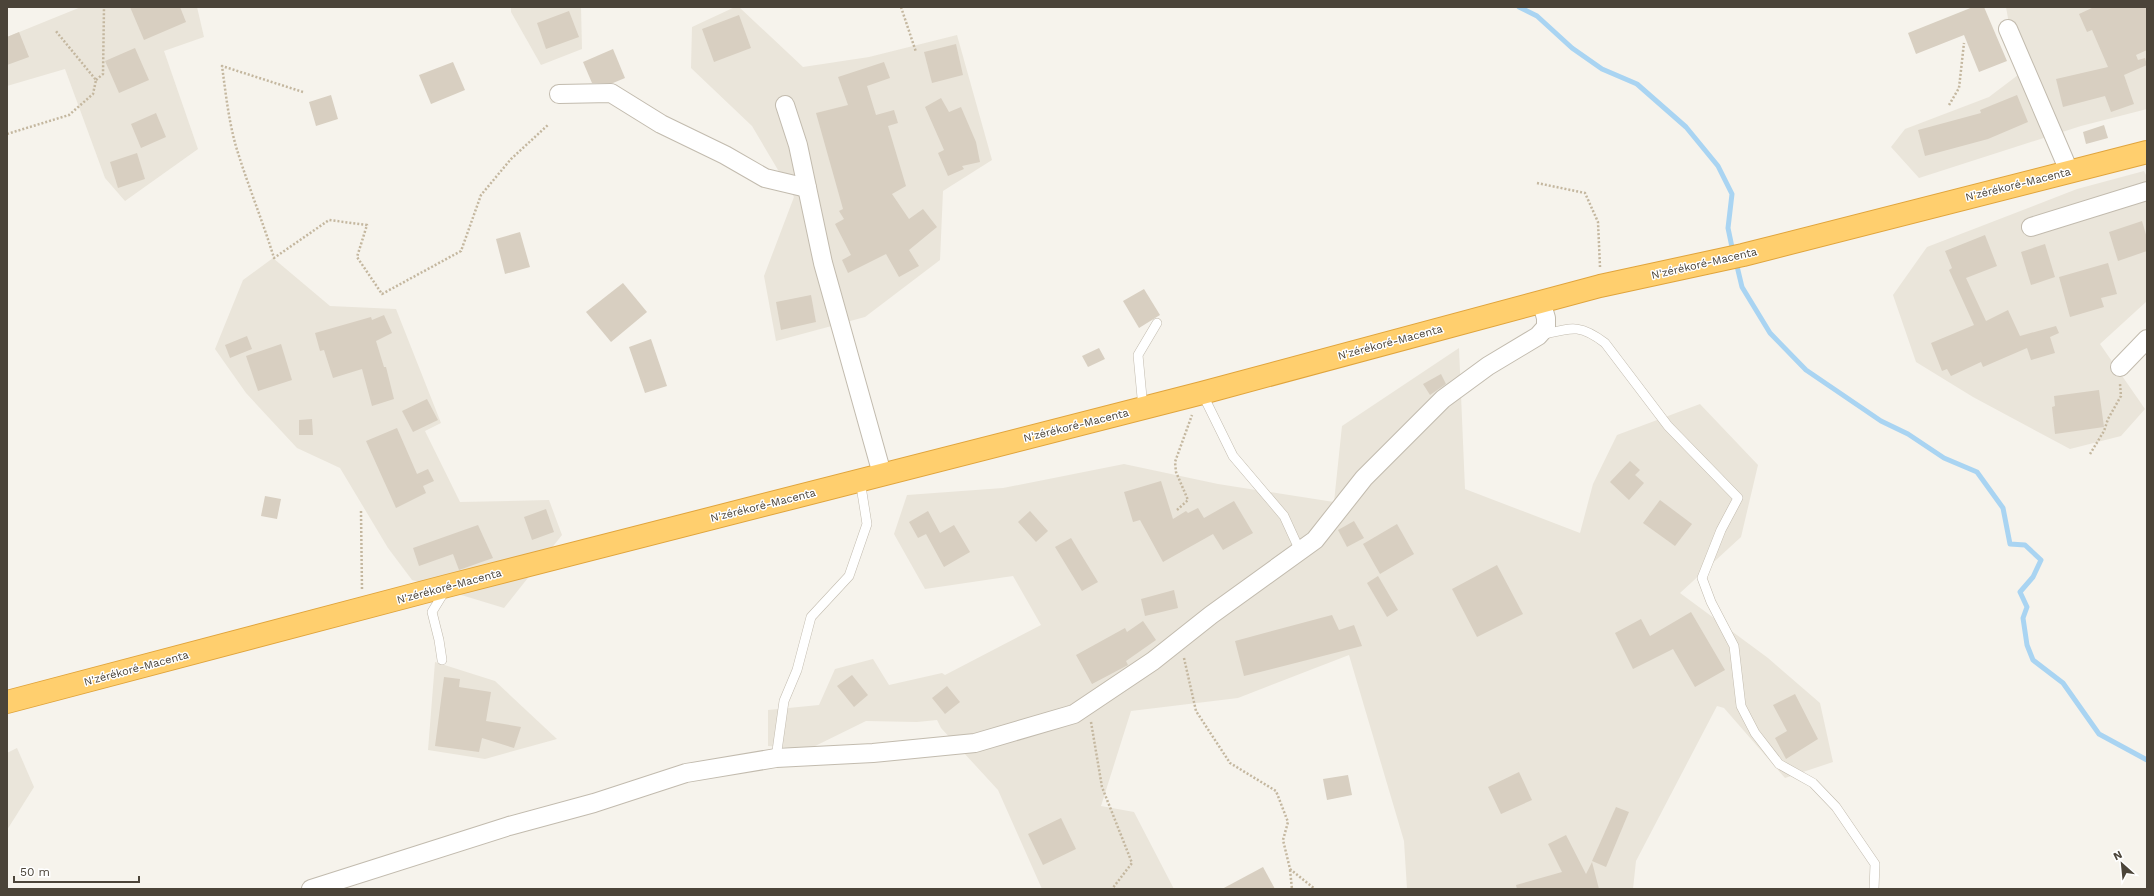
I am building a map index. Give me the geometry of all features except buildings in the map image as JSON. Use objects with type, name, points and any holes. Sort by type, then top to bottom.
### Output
[{"type":"highway","name":"N'zérékoré-Macenta","points":[[7,702],[447,586],[1143,408],[1600,286],[1733,257],[2147,152]]},
{"type":"street","points":[[2008,29],[2069,171]]},
{"type":"street","points":[[559,94],[611,93],[661,124],[724,155],[765,178],[807,188]]},
{"type":"street","points":[[785,105],[798,145],[823,263],[882,474]]},
{"type":"street","points":[[2031,227],[2147,191]]},
{"type":"street","points":[[311,889],[509,826],[594,803],[686,773],[776,758],[873,754],[975,743],[1074,714],[1153,661],[1211,615],[1316,540],[1364,478],[1442,399],[1488,366],[1538,336],[1546,326],[1546,318],[1542,301]]},
{"type":"street","points":[[2120,367],[2147,339]]},
{"type":"lane","points":[[1143,408],[1138,355],[1157,323]]},
{"type":"lane","points":[[1538,336],[1571,328],[1582,329],[1604,343],[1668,426],[1738,498],[1721,530],[1702,578],[1711,602],[1734,646],[1741,706],[1755,733],[1779,764],[1813,783],[1836,807],[1875,864],[1874,889]]},
{"type":"lane","points":[[1202,392],[1233,456],[1284,516],[1300,551]]},
{"type":"lane","points":[[776,758],[784,701],[797,670],[810,617],[849,576],[867,524],[860,480]]},
{"type":"lane","points":[[442,660],[432,612],[447,586]]},
{"type":"path","points":[[7,134],[69,115],[93,94],[96,80],[103,74],[104,7]]},
{"type":"path","points":[[901,7],[916,52]]},
{"type":"path","points":[[55,30],[96,80]]},
{"type":"path","points":[[1949,105],[1959,88],[1964,44]]},
{"type":"path","points":[[303,92],[222,66],[228,110],[238,152],[259,209],[274,258],[329,220],[367,225],[357,257],[382,294],[461,251],[481,195],[511,158],[549,124]]},
{"type":"path","points":[[1537,183],[1585,193],[1598,222],[1600,286]]},
{"type":"path","points":[[2090,454],[2104,431],[2108,419],[2121,396],[2120,367]]},
{"type":"path","points":[[1177,510],[1188,500],[1176,472],[1175,462],[1185,432],[1202,392]]},
{"type":"path","points":[[361,511],[362,609]]},
{"type":"path","points":[[1180,640],[1196,711],[1230,763],[1276,791],[1288,822],[1283,840],[1290,869],[1292,889]]},
{"type":"path","points":[[1088,704],[1102,787],[1132,863],[1112,889]]},
{"type":"path","points":[[1290,869],[1315,889]]},
{"type":"shaded area","points":[[81,7],[197,7],[204,37],[164,51],[198,149],[125,201],[105,178],[65,69],[7,86],[7,37]]},
{"type":"shaded area","points":[[511,7],[581,7],[582,49],[541,65],[511,12]]},
{"type":"shaded area","points":[[735,7],[739,7],[803,67],[869,57],[957,35],[992,160],[943,191],[940,260],[865,317],[776,341],[764,276],[794,197],[752,126],[691,68],[692,27]]},
{"type":"shaded area","points":[[2006,7],[2147,7],[2147,109],[2081,126],[1919,178],[1891,147],[1905,129],[1989,97],[2018,75]]},
{"type":"shaded area","points":[[2144,171],[2147,177],[2147,301],[2100,344],[2145,409],[2121,436],[2070,449],[1973,397],[1916,362],[1893,295],[1927,247],[2077,189]]},
{"type":"shaded area","points":[[273,258],[330,306],[396,309],[441,423],[425,431],[460,502],[549,500],[562,535],[504,608],[412,580],[388,548],[340,468],[297,448],[246,393],[215,349],[243,280]]},
{"type":"shaded area","points":[[1459,348],[1465,489],[1580,533],[1593,484],[1617,435],[1700,404],[1758,465],[1741,537],[1680,593],[1768,658],[1820,703],[1833,762],[1785,778],[1724,708],[1717,706],[1636,861],[1633,889],[1407,889],[1404,841],[1349,655],[1238,698],[1131,711],[1101,806],[1134,812],[1174,889],[1042,889],[998,790],[941,728],[937,720],[917,722],[866,721],[809,749],[768,746],[768,710],[819,705],[835,669],[873,659],[889,685],[942,673],[945,675],[1041,625],[1013,576],[925,589],[894,534],[907,495],[1003,488],[1124,464],[1218,484],[1334,502],[1342,426]]},
{"type":"shaded area","points":[[435,662],[495,681],[557,739],[485,759],[428,750]]},
{"type":"shaded area","points":[[17,748],[34,787],[7,830],[7,753]]},
{"type":"waterway","points":[[1519,7],[1537,16],[1572,48],[1602,69],[1637,84],[1686,127],[1718,166],[1732,194],[1728,228],[1733,252]]},
{"type":"waterway","points":[[1736,262],[1742,287],[1770,333],[1806,370],[1881,421],[1908,434],[1944,458],[1977,472],[2003,508],[2010,544],[2025,545],[2041,560],[2033,577],[2020,592],[2027,607],[2023,618],[2027,645],[2033,660],[2063,683],[2099,734],[2147,760]]}]
